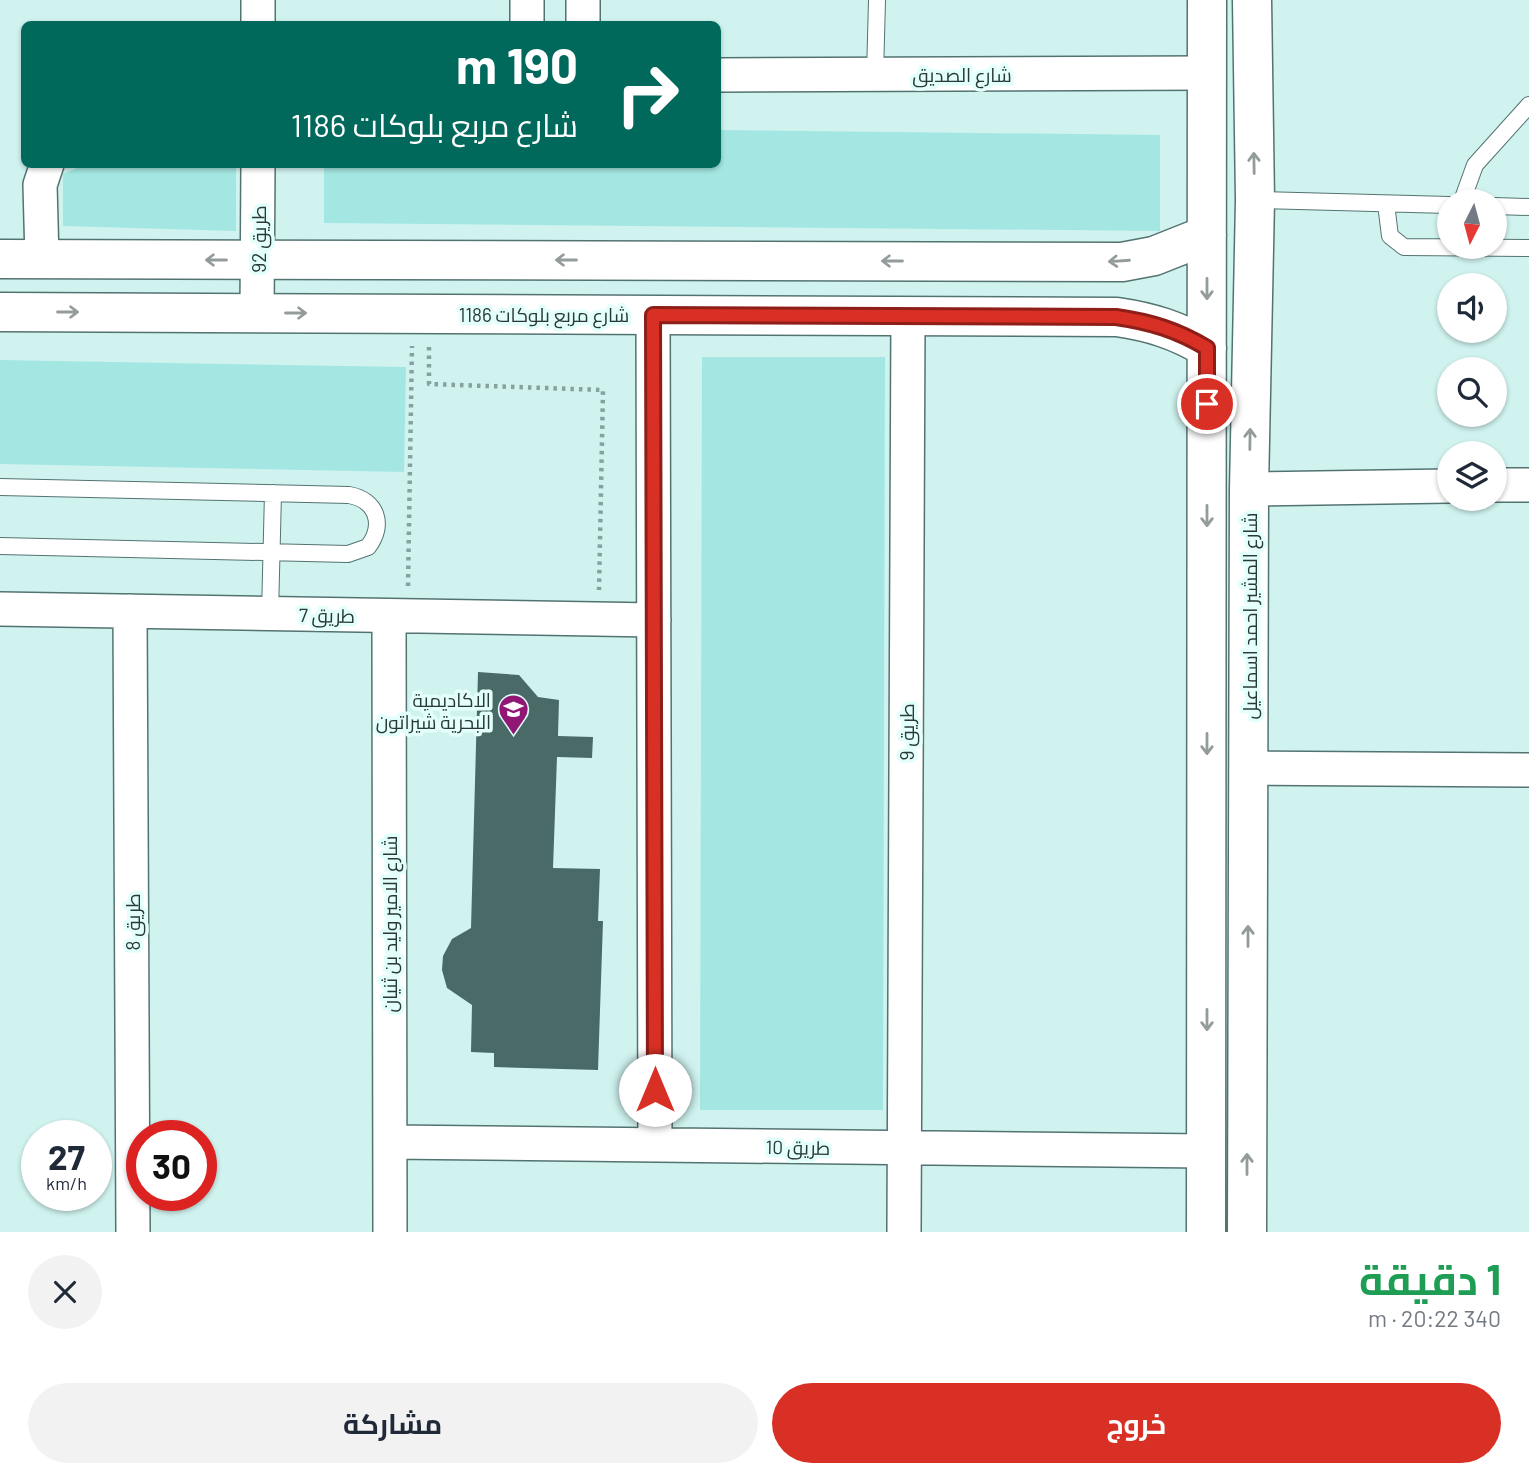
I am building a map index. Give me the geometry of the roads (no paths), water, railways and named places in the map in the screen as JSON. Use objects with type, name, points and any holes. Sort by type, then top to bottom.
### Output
[{"type":"street","points":[[258,0],[258,21]]},
{"type":"street","points":[[527,0],[527,21]]},
{"type":"street","points":[[583,0],[583,21]]},
{"type":"street","points":[[1206,1232],[1207,0]]},
{"type":"street","name":"شارع المشير احمد اسماعيل","points":[[1247,1232],[1249,489],[1255,200],[1252,0]]},
{"type":"street","name":"شارع الصديق","points":[[721,75],[1207,73]]},
{"type":"street","points":[[42,259],[40,178],[45,168]]},
{"type":"street","name":"طريق 92","points":[[257,313],[258,168]]},
{"type":"street","points":[[0,259],[1122,262],[1154,256],[1207,234]]},
{"type":"street","points":[[612,315],[614,260]]},
{"type":"street","points":[[655,1145],[654,620],[669,315],[687,260]]},
{"type":"street","name":"شارع مربع بلوكات 1186","points":[[0,312],[1116,317],[1154,322],[1183,333],[1207,348]]},
{"type":"street","name":"طريق 9","points":[[904,1232],[908,316]]},
{"type":"street","points":[[1507,485],[1529,485]]},
{"type":"street","points":[[1249,489],[1437,486]]},
{"type":"street","name":"طريق 7","points":[[0,609],[654,620]]},
{"type":"street","name":"طريق 8","points":[[130,611],[133,1232]]},
{"type":"street","name":"شارع الامير وليد بن ثنيان","points":[[390,1232],[398,616]]},
{"type":"street","points":[[1248,768],[1529,770]]},
{"type":"street","name":"طريق 10","points":[[390,1142],[1206,1152]]},
{"type":"lane","points":[[876,75],[877,0]]},
{"type":"lane","points":[[1466,189],[1475,165],[1529,105]]},
{"type":"lane","points":[[1255,200],[1437,205]]},
{"type":"lane","points":[[1386,204],[1390,236],[1404,247],[1529,248]]},
{"type":"lane","points":[[1507,206],[1529,207]]},
{"type":"lane","points":[[0,487],[358,497],[373,509],[378,529],[368,547],[359,552],[0,546]]},
{"type":"lane","points":[[270,614],[273,494]]},
{"type":"place","name":"الاكاديمية البحرية شيراتون","points":[[514,737]]}]
